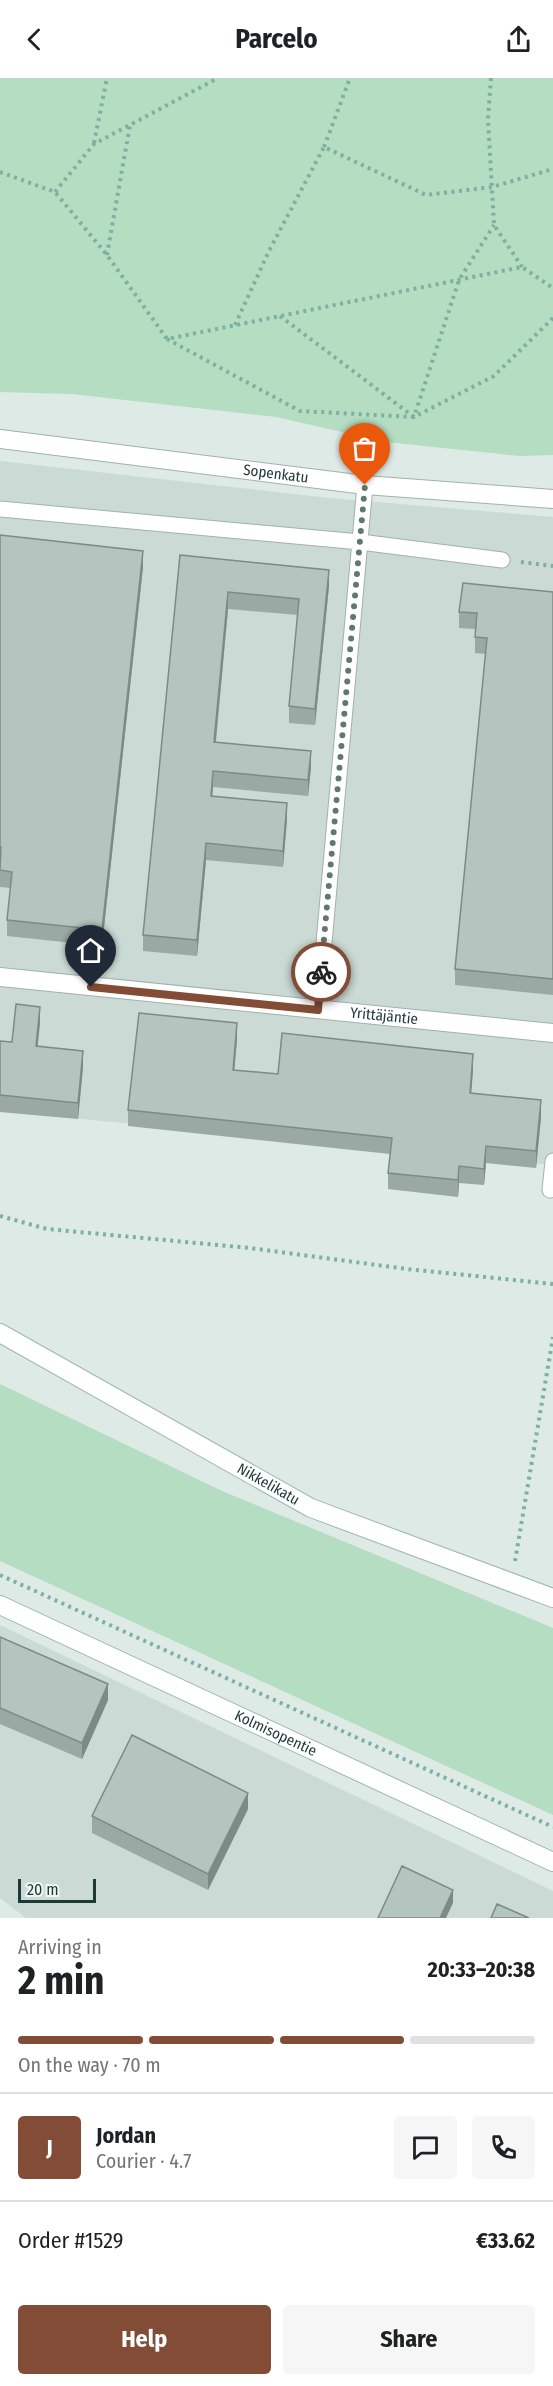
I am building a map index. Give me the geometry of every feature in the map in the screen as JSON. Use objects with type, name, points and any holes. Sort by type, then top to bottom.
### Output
[{"type":"street","name":"Sopenkatu","points":[[0,439],[365,485],[553,500]]},
{"type":"street","name":"Yrittäjäntie","points":[[0,977],[553,1033]]},
{"type":"street","name":"Nikkelikatu","points":[[0,1333],[311,1508],[553,1598]]},
{"type":"street","name":"Kolmisopentie","points":[[0,1605],[553,1862]]},
{"type":"lane","points":[[318,1010],[365,485]]},
{"type":"lane","points":[[0,509],[360,542],[502,560]]},
{"type":"lane","points":[[550,1190],[553,1161]]},
{"type":"path","points":[[94,144],[107,78]]},
{"type":"path","points":[[55,192],[94,144],[218,78]]},
{"type":"path","points":[[235,325],[269,250],[324,147],[350,78]]},
{"type":"path","points":[[491,78],[488,119],[494,225],[522,267],[553,288]]},
{"type":"path","points":[[107,255],[130,124]]},
{"type":"path","points":[[324,147],[426,195],[492,187],[553,169]]},
{"type":"path","points":[[0,172],[55,192],[107,255],[167,339],[300,411],[414,417],[494,376],[553,318]]},
{"type":"path","points":[[414,417],[459,280],[494,225]]},
{"type":"path","points":[[167,339],[522,267]]},
{"type":"path","points":[[279,316],[414,417]]},
{"type":"path","points":[[502,560],[553,566]]},
{"type":"path","points":[[0,1216],[47,1229],[250,1248],[407,1269],[553,1284]]},
{"type":"path","points":[[515,1561],[553,1337]]},
{"type":"path","points":[[504,1558],[524,1565]]},
{"type":"path","points":[[0,1575],[553,1827]]},
{"type":"shaded area","points":[[0,461],[329,498],[553,517],[553,1165],[0,1111]]},
{"type":"shaded area","points":[[0,1625],[553,1891],[553,1918],[26,1918],[0,1898]]},
{"type":"green space","points":[[0,78],[553,78],[553,455],[519,456],[386,442],[276,417],[72,394],[0,392]]},
{"type":"green space","points":[[0,1384],[222,1491],[553,1628],[553,1815],[0,1561]]},
{"type":"building","points":[[0,535],[143,551],[102,930],[7,920],[12,872],[0,870]]},
{"type":"building","points":[[180,555],[329,570],[315,709],[289,706],[299,599],[228,592],[214,742],[311,751],[308,780],[213,771],[211,796],[287,803],[283,851],[206,843],[197,940],[143,935]]},
{"type":"building","points":[[463,583],[553,592],[553,979],[455,969],[487,638],[475,637],[477,613],[459,612]]},
{"type":"building","points":[[16,1004],[40,1007],[36,1046],[83,1051],[78,1103],[0,1095],[0,1041],[12,1042]]},
{"type":"building","points":[[139,1013],[237,1023],[233,1070],[278,1074],[282,1033],[473,1054],[470,1093],[541,1100],[536,1151],[486,1146],[484,1169],[459,1166],[458,1180],[388,1173],[392,1138],[128,1110]]},
{"type":"building","points":[[0,1637],[108,1684],[82,1743],[0,1708]]},
{"type":"building","points":[[132,1735],[248,1793],[208,1874],[92,1816]]},
{"type":"building","points":[[402,1866],[453,1890],[440,1918],[378,1918]]},
{"type":"building","points":[[497,1904],[529,1918],[491,1918]]},
{"type":"way so far","points":[[321,972],[365,485]]},
{"type":"route","points":[[91,987],[318,1010],[321,972]]}]
